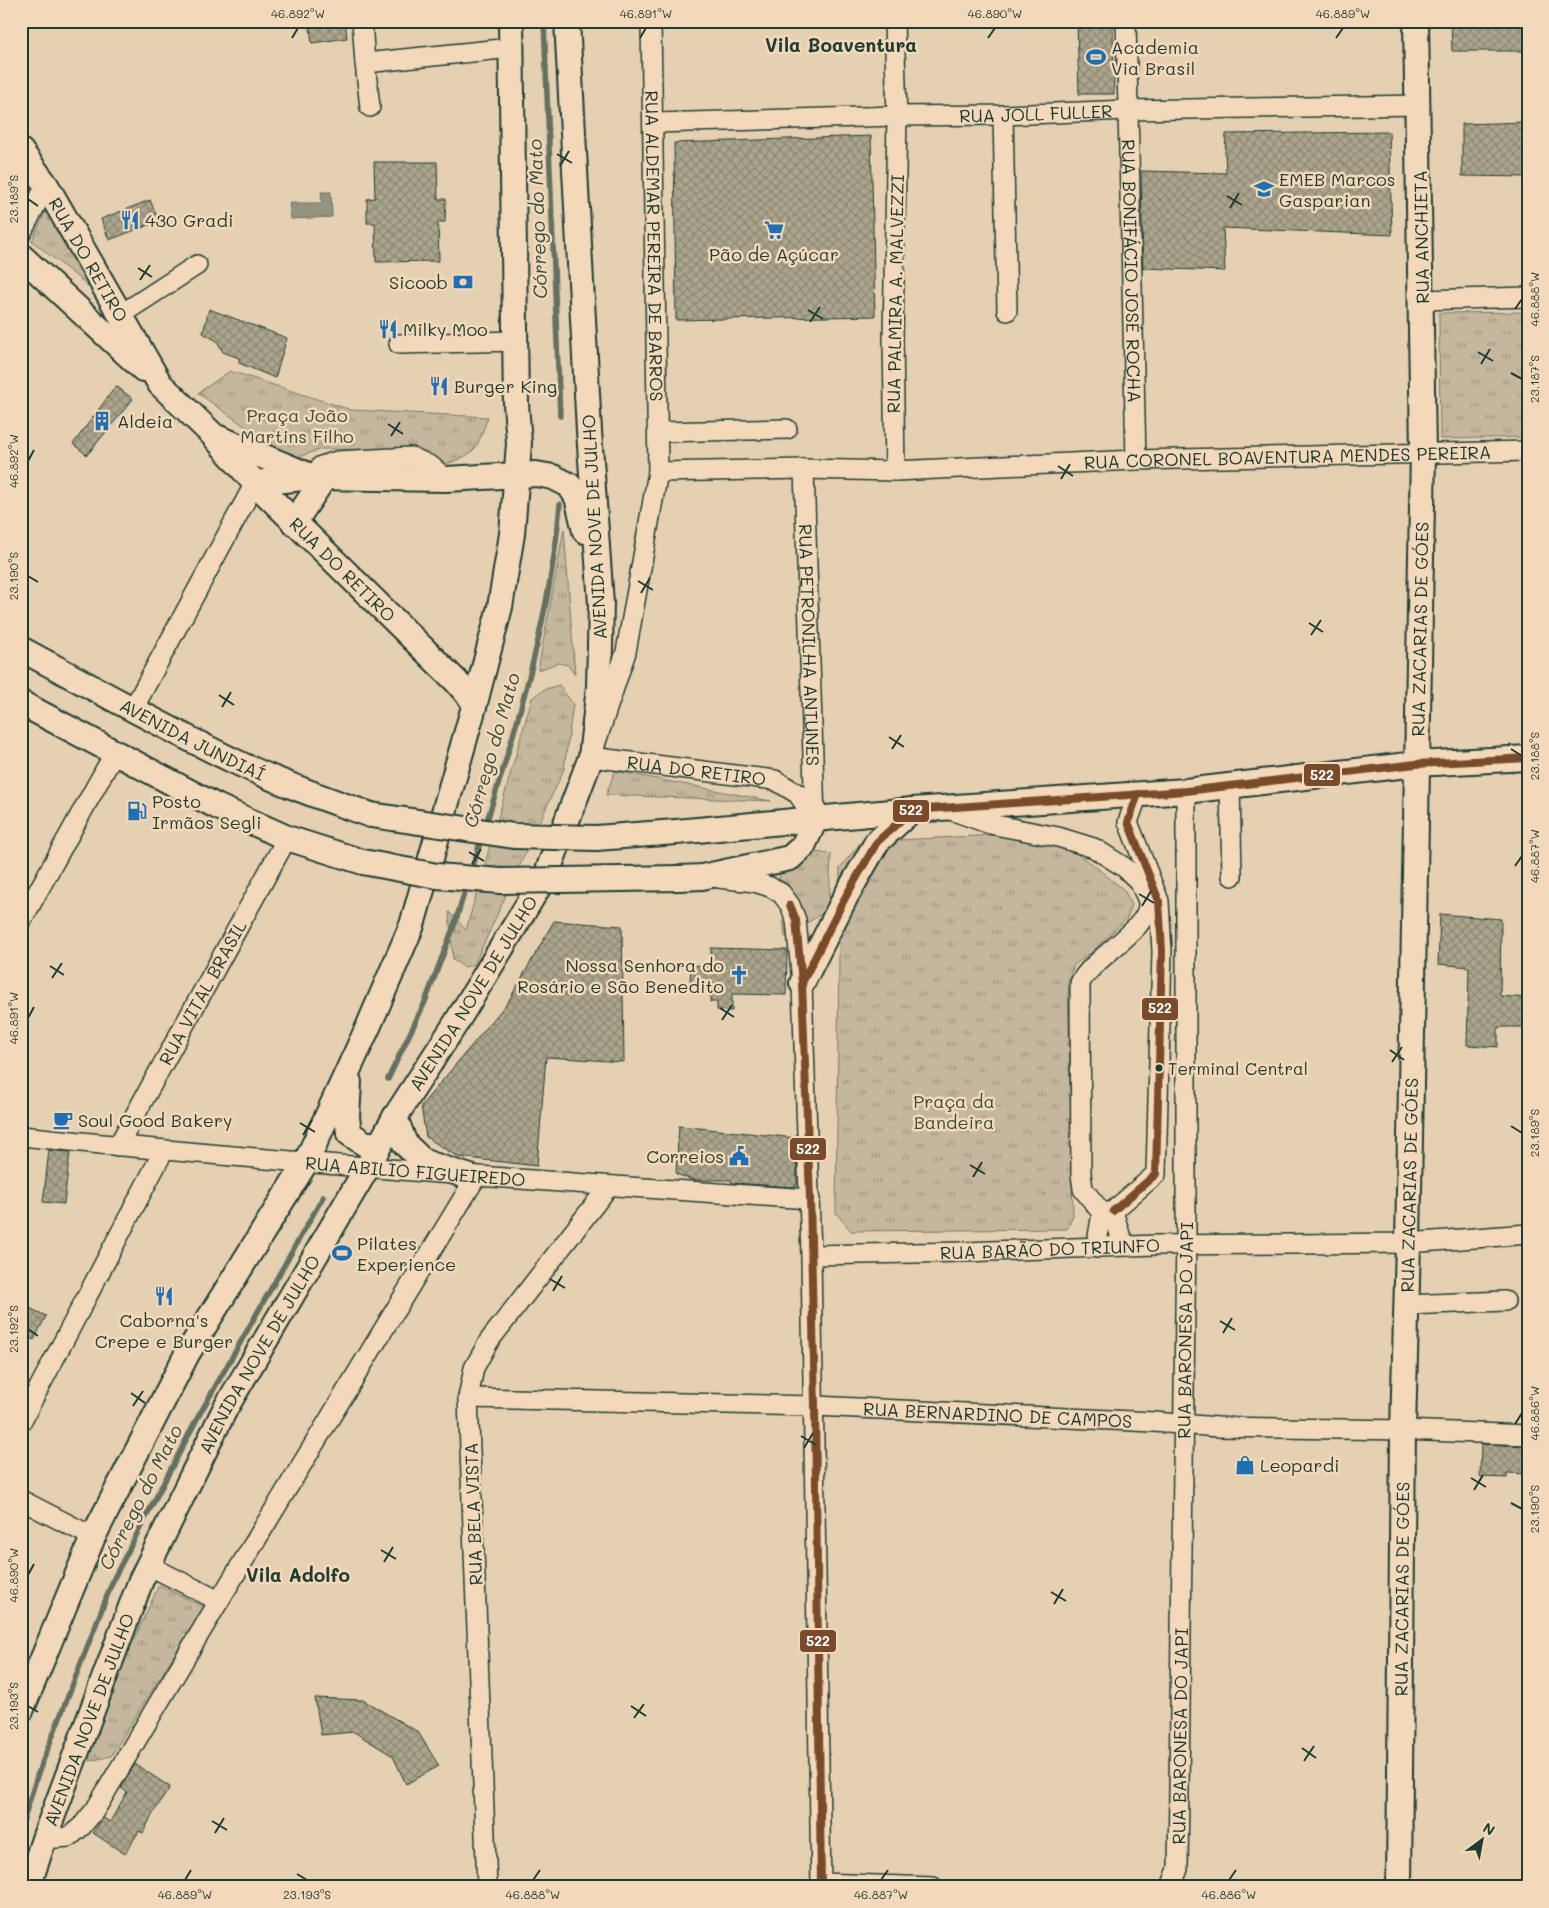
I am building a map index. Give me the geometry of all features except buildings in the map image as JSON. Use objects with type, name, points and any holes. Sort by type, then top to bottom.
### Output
[{"type":"main road","points":[[21,1711],[93,1537],[187,1354],[306,1162],[412,925],[475,703],[500,607],[512,534],[519,443],[515,341],[514,122],[511,21]]},
{"type":"main road","name":"AVENIDA NOVE DE JULHO","points":[[28,1887],[44,1839],[148,1565],[225,1409],[395,1117],[456,1023],[547,873],[591,757],[599,687],[602,604],[589,431],[567,21]]},
{"type":"main road","name":"RUA ANCHIETA","points":[[1416,21],[1419,105],[1423,452]]},
{"type":"main road","name":"RUA DO RETIRO","points":[[21,151],[46,185],[160,384],[213,435],[255,483],[294,523],[456,681],[475,703]]},
{"type":"main road","points":[[21,256],[160,384]]},
{"type":"main road","name":"RUA DO RETIRO","points":[[213,435],[318,478]]},
{"type":"main road","name":"RUA ZACARIAS DE GÓES","points":[[1399,1887],[1403,1430],[1423,452]]},
{"type":"main road","points":[[255,483],[318,478],[446,480],[536,474],[553,476],[569,485],[577,498],[602,604]]},
{"type":"main road","points":[[294,523],[318,478]]},
{"type":"main road","name":"AVENIDA JUNDIAÍ","points":[[21,649],[237,762],[314,795],[371,815],[514,836],[596,838],[815,820]]},
{"type":"main road","points":[[21,703],[216,806],[287,838],[363,862],[437,876],[501,881],[691,877],[790,858],[803,846],[815,820],[945,807],[1186,791],[1416,764],[1528,758]]},
{"type":"main road","points":[[802,983],[846,896],[877,842],[912,810]]},
{"type":"main road","points":[[350,1067],[347,1117],[350,1133],[365,1144],[380,1144]]},
{"type":"main road","points":[[395,1117],[405,1144],[424,1162],[473,1177]]},
{"type":"street","points":[[362,21],[364,63],[370,107]]},
{"type":"street","name":"RUA ALDEMAR PEREIRA DE BARROS","points":[[591,757],[626,652],[658,472],[651,21]]},
{"type":"street","name":"RUA PALMIRA A. MALVEZZI","points":[[894,21],[898,116],[893,347],[895,471]]},
{"type":"street","name":"RUA BONIFÁCIO JOSÉ ROCHA","points":[[1126,21],[1136,460]]},
{"type":"street","points":[[364,63],[511,48]]},
{"type":"street","name":"RUA JOLL FULLER","points":[[654,124],[1128,110],[1419,105]]},
{"type":"street","points":[[1003,115],[1007,311]]},
{"type":"street","points":[[21,234],[46,185]]},
{"type":"street","points":[[120,316],[197,265]]},
{"type":"street","points":[[1422,300],[1528,297]]},
{"type":"street","points":[[399,344],[515,341]]},
{"type":"street","points":[[658,432],[787,429]]},
{"type":"street","name":"RUA CORONEL BOAVENTURA MENDES PEREIRA","points":[[658,472],[804,469],[895,471],[1136,460],[1528,451]]},
{"type":"street","name":"RUA PETRONILHA ANTUNES","points":[[804,469],[815,820]]},
{"type":"street","points":[[133,709],[255,483]]},
{"type":"street","points":[[21,922],[115,752]]},
{"type":"street","name":"RUA DO RETIRO","points":[[591,757],[774,780],[798,794],[815,820]]},
{"type":"street","points":[[1230,786],[1232,876]]},
{"type":"street","name":"RUA BARONESA DO JAPI","points":[[1171,1887],[1178,1869],[1185,1246],[1186,791]]},
{"type":"street","points":[[1096,1248],[1108,1212],[1156,1174],[1162,951],[1160,901],[1128,822],[1138,794]]},
{"type":"street","points":[[945,807],[990,824],[1058,837],[1094,848],[1124,867],[1160,901]]},
{"type":"street","name":"RUA VITAL BRASIL","points":[[118,1146],[287,838]]},
{"type":"street","points":[[691,877],[762,884],[781,893],[790,905],[796,920],[802,983],[810,1199],[815,1406],[821,1885],[933,1887]]},
{"type":"street","points":[[1128,1246],[1121,1238],[1108,1212],[1083,1189],[1081,1174],[1080,983],[1088,970],[1137,927],[1144,917],[1148,904],[1141,884]]},
{"type":"street","points":[[1137,927],[1162,951]]},
{"type":"street","name":"RUA ABILIO FIGUEIREDO","points":[[21,1136],[473,1177],[810,1199]]},
{"type":"street","points":[[21,1422],[164,1150]]},
{"type":"street","points":[[44,1839],[69,1837],[96,1810],[473,1177]]},
{"type":"street","name":"RUA BELA VISTA","points":[[486,1887],[468,1398],[474,1368],[489,1341],[608,1186]]},
{"type":"street","name":"RUA BARÃO DO TRIUNFO","points":[[811,1255],[1128,1246],[1408,1243],[1528,1234]]},
{"type":"street","points":[[1406,1305],[1504,1301]]},
{"type":"street","name":"RUA BERNARDINO DE CAMPOS","points":[[468,1398],[815,1406],[1154,1422],[1218,1428],[1403,1430],[1528,1435]]},
{"type":"street","points":[[21,1500],[93,1537]]},
{"type":"street","points":[[148,1565],[219,1601]]},
{"type":"street","name":"RUA BARONESA DO JAPI","points":[[1178,1869],[1187,1887]]},
{"type":"green space","points":[[48,206],[96,292],[32,241]]},
{"type":"green space","points":[[1528,312],[1528,437],[1440,439],[1439,313]]},
{"type":"green space","name":"Praça João Martins Filho","points":[[230,371],[351,410],[488,417],[475,448],[465,456],[446,464],[417,450],[322,449],[295,458],[284,454],[198,393]]},
{"type":"green space","points":[[564,529],[575,675],[568,665],[558,663],[538,670]]},
{"type":"green space","points":[[559,685],[573,704],[564,769],[474,965],[464,967],[453,960],[449,912],[466,930],[532,698],[543,690]]},
{"type":"green space","points":[[615,771],[771,801],[606,795]]},
{"type":"green space","name":"Praça da Bandeira","points":[[1013,834],[1069,849],[1091,863],[1124,890],[1132,905],[1127,918],[1090,954],[1074,965],[1068,982],[1073,1216],[1067,1229],[851,1231],[836,1213],[840,868],[861,842]]},
{"type":"green space","points":[[809,851],[831,854],[829,909],[785,937],[779,874]]},
{"type":"green space","points":[[159,1585],[204,1607],[111,1756],[90,1761],[89,1739]]},
{"type":"shaded area","points":[[321,192],[331,192],[332,217],[291,219],[289,203],[322,203]]},
{"type":"waterway","name":"Córrego do Mato","points":[[544,21],[560,416]]},
{"type":"waterway","name":"Córrego do Mato","points":[[485,827],[532,667],[549,586],[560,504]]},
{"type":"waterway","name":"Córrego do Mato","points":[[471,873],[482,836]]},
{"type":"waterway","name":"Córrego do Mato","points":[[388,1079],[425,1002],[455,923],[467,884]]},
{"type":"waterway","name":"Córrego do Mato","points":[[21,1828],[37,1776],[114,1578],[198,1417],[323,1197]]},
{"type":"transit line","name":"522","points":[[802,983],[846,896],[877,842],[912,810],[1186,791],[1416,764],[1528,758]]},
{"type":"transit line","name":"522","points":[[1113,1211],[1156,1174],[1162,951],[1159,901],[1128,822],[1138,794]]},
{"type":"transit line","name":"522","points":[[790,905],[796,920],[802,983],[810,1199],[815,1406],[821,1887]]},
{"type":"place","name":"Academia Via Brasil","points":[[1096,57]]},
{"type":"place","name":"EMEB Marcos Gasparian","points":[[1264,189]]},
{"type":"place","name":"430 Gradi","points":[[130,220]]},
{"type":"place","name":"Pão de Açúcar","points":[[774,230]]},
{"type":"place","name":"Sicoob","points":[[463,282]]},
{"type":"place","name":"Milky Moo","points":[[388,329]]},
{"type":"place","name":"Burger King","points":[[439,386]]},
{"type":"place","name":"Aldeia","points":[[102,421]]},
{"type":"place","name":"Posto Irmãos Segli","points":[[137,811]]},
{"type":"place","name":"Nossa Senhora do Rosário e São Benedito","points":[[739,975]]},
{"type":"place","name":"Terminal Central","points":[[1159,1068]]},
{"type":"place","name":"Soul Good Bakery","points":[[63,1120]]},
{"type":"place","name":"Correios","points":[[739,1156]]},
{"type":"place","name":"Pilates Experience","points":[[342,1253]]},
{"type":"place","name":"Caborna's Crepe e Burger","points":[[164,1296]]},
{"type":"place","name":"Leopardi","points":[[1245,1465]]},
{"type":"district","name":"Vila Boaventura","points":[[841,44]]},
{"type":"district","name":"Vila Adolfo","points":[[298,1574]]}]
